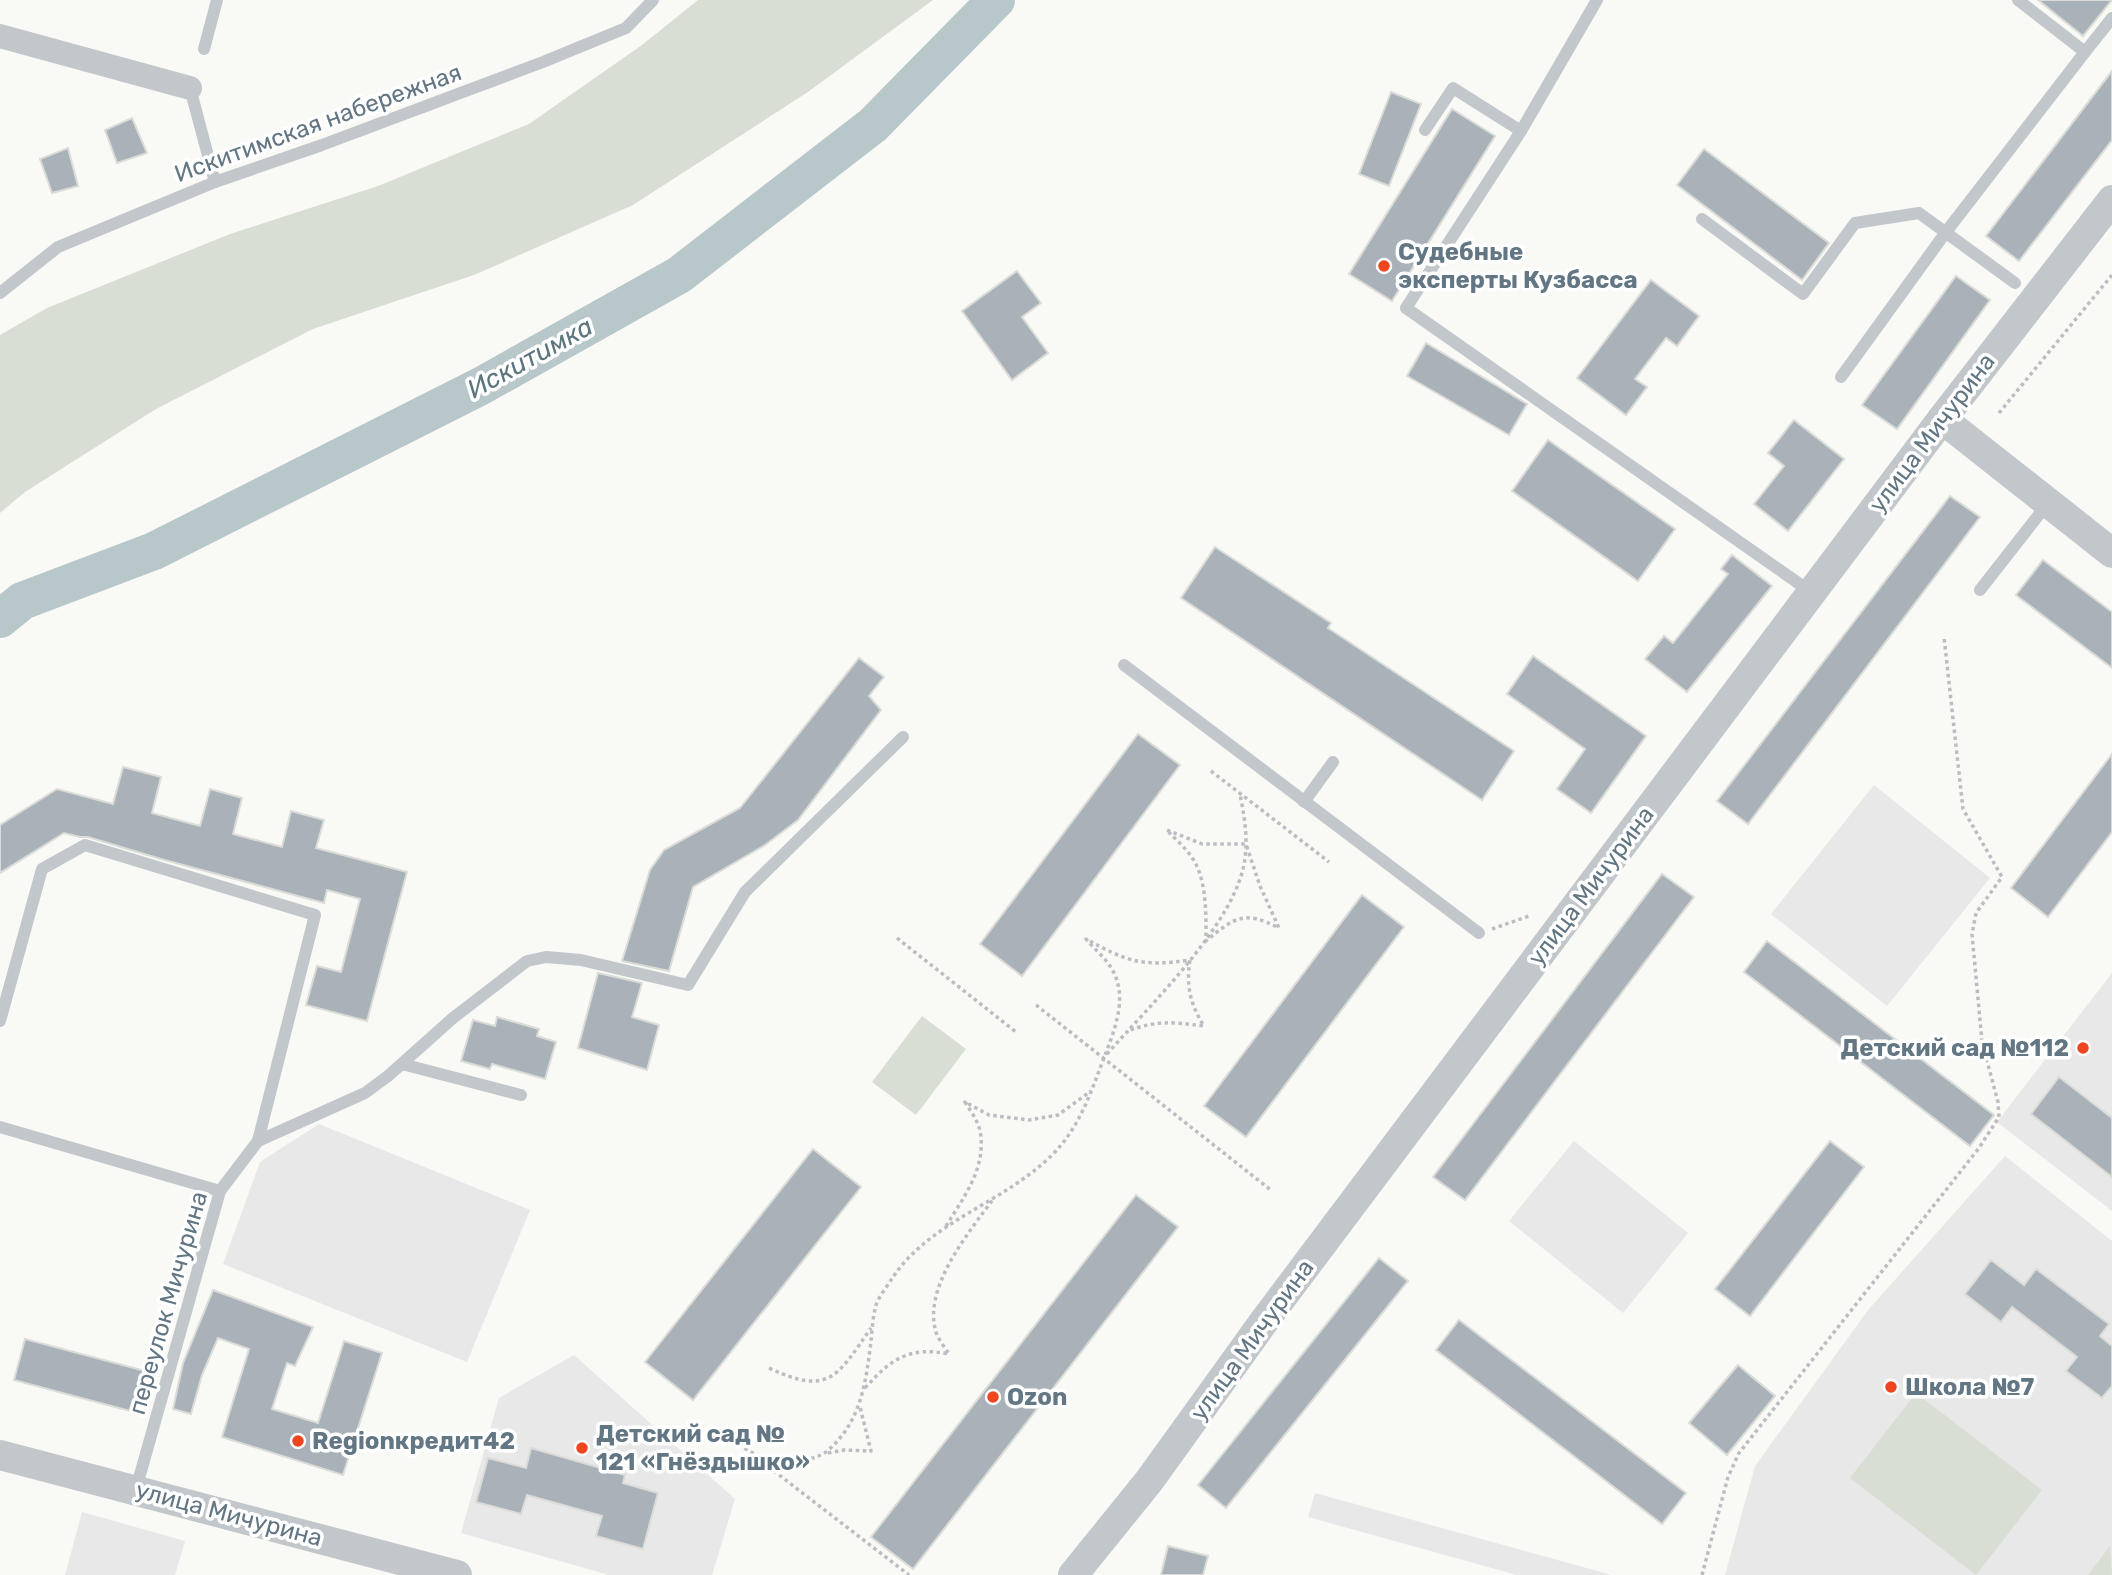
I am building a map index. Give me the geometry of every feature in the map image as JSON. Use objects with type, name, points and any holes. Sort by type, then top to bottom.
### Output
[{"type":"street","points":[[0,36],[190,89]]},
{"type":"street","name":"улица Мичурина","points":[[1073,1575],[1149,1481],[1265,1320],[1811,593],[2112,200]]},
{"type":"street","points":[[1942,419],[2112,553]]},
{"type":"street","name":"улица Мичурина","points":[[0,1455],[457,1575]]},
{"type":"lane","points":[[204,50],[216,0]]},
{"type":"lane","name":"Искитимская набережная","points":[[0,293],[58,247],[215,182],[322,145],[590,43],[626,28],[653,0]]},
{"type":"lane","points":[[1597,0],[1521,131],[1406,308],[1811,593]]},
{"type":"lane","points":[[2018,0],[2085,52]]},
{"type":"lane","points":[[1842,377],[1946,232],[2112,18]]},
{"type":"lane","points":[[1425,130],[1453,88],[1521,131]]},
{"type":"lane","points":[[190,89],[215,182]]},
{"type":"lane","points":[[1702,219],[1803,295],[1856,223],[1919,212],[2015,283]]},
{"type":"lane","points":[[1980,590],[2048,503]]},
{"type":"lane","points":[[1124,665],[1479,933]]},
{"type":"lane","name":"переулок Мичурина","points":[[136,1489],[220,1191],[258,1140],[365,1093],[453,1018],[527,961],[546,957],[581,960],[688,985],[745,892],[903,737]]},
{"type":"lane","points":[[1304,802],[1333,762]]},
{"type":"lane","points":[[0,1021],[42,869],[85,845],[315,915],[258,1140]]},
{"type":"lane","points":[[402,1064],[521,1095]]},
{"type":"lane","points":[[0,1127],[220,1191]]},
{"type":"path","points":[[1999,414],[2112,275]]},
{"type":"path","points":[[1702,1575],[1728,1477],[1739,1453],[1979,1148],[1999,1117],[1998,1102],[1982,1042],[1972,933],[1976,913],[2003,877],[1963,809],[1944,637]]},
{"type":"path","points":[[1211,771],[1329,862]]},
{"type":"path","points":[[1104,1058],[1206,941],[1226,911],[1245,860],[1246,844],[1240,794]]},
{"type":"path","points":[[1206,941],[1206,911],[1200,875],[1193,859],[1167,830],[1202,844],[1246,844]]},
{"type":"path","points":[[1206,941],[1231,920],[1244,917],[1260,918],[1279,928],[1260,886],[1246,844]]},
{"type":"path","points":[[1479,933],[1530,916]]},
{"type":"path","points":[[897,938],[1016,1032]]},
{"type":"path","points":[[825,1453],[845,1432],[860,1407],[877,1304],[894,1276],[919,1246],[1034,1172],[1054,1153],[1084,1112],[1116,1029],[1119,1004],[1118,984],[1112,970],[1086,939],[1115,955],[1137,962],[1158,964],[1190,960]]},
{"type":"path","points":[[1127,1031],[1151,1023],[1170,1021],[1204,1026],[1190,998],[1187,979],[1190,960]]},
{"type":"path","points":[[1036,1005],[1272,1191]]},
{"type":"path","points":[[945,1227],[977,1172],[981,1149],[979,1128],[965,1102],[989,1115],[1029,1120],[1058,1115],[1093,1090]]},
{"type":"path","points":[[864,1390],[883,1369],[911,1353],[928,1350],[949,1354],[937,1334],[937,1292],[955,1252],[995,1196]]},
{"type":"path","points":[[769,1368],[793,1380],[816,1382],[840,1372],[873,1326]]},
{"type":"path","points":[[752,1454],[771,1461],[798,1464],[825,1453],[844,1450],[871,1451],[860,1407]]},
{"type":"path","points":[[721,1433],[909,1575]]},
{"type":"shaded area","points":[[698,0],[933,0],[808,92],[633,205],[474,275],[313,329],[156,409],[25,492],[0,513],[0,335],[47,308],[230,234],[378,186],[529,124],[642,45]]},
{"type":"shaded area","points":[[1874,785],[1990,878],[1887,1006],[1771,914]]},
{"type":"shaded area","name":"Детский сад №112","points":[[2112,973],[2112,1211],[1997,1122]]},
{"type":"shaded area","points":[[922,1016],[966,1049],[916,1115],[872,1082]]},
{"type":"shaded area","points":[[319,1124],[530,1210],[467,1362],[223,1264],[260,1162]]},
{"type":"shaded area","points":[[1574,1141],[1688,1233],[1623,1313],[1509,1221]]},
{"type":"shaded area","points":[[2005,1156],[2112,1241],[2112,1575],[1725,1575],[1755,1466],[1869,1309]]},
{"type":"shaded area","name":"Детский сад № 121 «Гнёздышко»","points":[[574,1355],[735,1499],[712,1575],[609,1575],[461,1533],[499,1398]]},
{"type":"shaded area","points":[[1916,1393],[2042,1490],[1976,1575],[1850,1478]]},
{"type":"shaded area","points":[[1315,1493],[1612,1575],[1517,1575],[1308,1517]]},
{"type":"shaded area","points":[[82,1512],[185,1541],[175,1575],[65,1575]]},
{"type":"shaded area","points":[[2110,1546],[2112,1575],[2088,1575]]},
{"type":"building","points":[[2038,0],[2112,0],[2083,36]]},
{"type":"building","points":[[2112,71],[2112,140],[2019,261],[1986,236]]},
{"type":"building","points":[[1391,92],[1421,104],[1389,186],[1359,174]]},
{"type":"building","points":[[1452,109],[1495,136],[1392,301],[1349,274]]},
{"type":"building","points":[[132,118],[147,153],[117,163],[105,130]]},
{"type":"building","points":[[68,148],[78,186],[52,193],[40,159]]},
{"type":"building","points":[[1704,149],[1829,243],[1802,280],[1677,185]]},
{"type":"building","points":[[1017,271],[1041,303],[1022,317],[1048,353],[1012,380],[962,311]]},
{"type":"building","points":[[1956,276],[1990,300],[1897,429],[1862,405]]},
{"type":"building","points":[[1651,280],[1699,316],[1677,346],[1666,338],[1635,379],[1647,387],[1626,415],[1577,378]]},
{"type":"building","points":[[1426,343],[1527,404],[1509,435],[1407,376]]},
{"type":"building","points":[[1794,420],[1844,459],[1788,531],[1754,504],[1784,466],[1768,453]]},
{"type":"building","points":[[1548,440],[1675,529],[1638,581],[1512,491]]},
{"type":"building","points":[[1950,496],[1980,517],[1748,824],[1717,801]]},
{"type":"building","points":[[1215,547],[1331,623],[1328,628],[1514,751],[1482,800],[1181,598]]},
{"type":"building","points":[[1732,555],[1772,586],[1687,692],[1645,659],[1664,636],[1673,643],[1728,574],[1721,569]]},
{"type":"building","points":[[2043,560],[2112,612],[2112,668],[2016,595]]},
{"type":"building","points":[[1533,656],[1646,736],[1591,813],[1557,789],[1585,749],[1507,694]]},
{"type":"building","points":[[859,658],[884,677],[869,696],[881,710],[798,820],[765,845],[693,887],[669,971],[622,961],[650,870],[664,850],[740,808]]},
{"type":"building","points":[[1138,734],[1180,765],[1022,976],[980,944]]},
{"type":"building","points":[[2112,754],[2112,832],[2048,917],[2011,888]]},
{"type":"building","points":[[123,767],[161,777],[152,813],[200,826],[210,789],[242,798],[233,834],[282,847],[291,811],[324,820],[316,848],[407,872],[367,1021],[306,1005],[317,966],[341,972],[360,899],[327,890],[324,903],[88,837],[64,833],[0,873],[0,825],[57,789],[113,804]]},
{"type":"building","points":[[1662,874],[1694,897],[1465,1200],[1433,1177]]},
{"type":"building","points":[[1362,895],[1404,927],[1246,1137],[1204,1106]]},
{"type":"building","points":[[1767,941],[1994,1115],[1970,1146],[1744,972]]},
{"type":"building","points":[[598,973],[642,983],[632,1017],[659,1025],[647,1070],[578,1048]]},
{"type":"building","points":[[497,1017],[539,1029],[537,1036],[556,1042],[545,1079],[492,1064],[490,1069],[461,1061],[473,1020],[495,1026]]},
{"type":"building","points":[[2059,1077],[2112,1118],[2112,1177],[2031,1114]]},
{"type":"building","points":[[1830,1141],[1864,1167],[1750,1316],[1715,1289]]},
{"type":"building","points":[[813,1149],[861,1187],[693,1400],[645,1362]]},
{"type":"building","points":[[1136,1195],[1178,1227],[913,1569],[871,1537]]},
{"type":"building","points":[[1379,1258],[1408,1281],[1226,1508],[1198,1485]]},
{"type":"building","points":[[1991,1260],[2024,1285],[2036,1269],[2109,1324],[2100,1336],[2112,1346],[2112,1386],[2102,1398],[2066,1371],[2077,1357],[2012,1307],[2001,1322],[1965,1294]]},
{"type":"building","points":[[213,1290],[313,1327],[295,1366],[287,1363],[272,1409],[318,1423],[344,1341],[382,1353],[343,1475],[222,1437],[249,1349],[218,1338],[202,1375],[191,1414],[173,1409],[183,1363]]},
{"type":"building","points":[[1459,1320],[1686,1493],[1662,1524],[1436,1350]]},
{"type":"building","points":[[25,1339],[145,1371],[134,1412],[14,1380]]},
{"type":"building","points":[[1738,1365],[1775,1396],[1727,1455],[1689,1423]]},
{"type":"building","points":[[531,1448],[625,1475],[623,1483],[658,1493],[643,1549],[596,1536],[602,1516],[527,1495],[521,1514],[476,1502],[488,1458],[526,1468]]},
{"type":"building","points":[[1168,1546],[1208,1556],[1203,1575],[1161,1575]]},
{"type":"waterway","name":"Искитимка","points":[[0,619],[22,601],[154,551],[481,386],[679,275],[873,125],[996,0]]},
{"type":"place","name":"Судебные эксперты Кузбасса","points":[[1384,266]]},
{"type":"place","name":"Детский сад №112","points":[[2083,1048]]},
{"type":"place","name":"Школа №7","points":[[1891,1387]]},
{"type":"place","name":"Ozon","points":[[993,1397]]},
{"type":"place","name":"Regionкредит42","points":[[298,1441]]},
{"type":"place","name":"Детский сад № 121 «Гнёздышко»","points":[[582,1448]]}]
